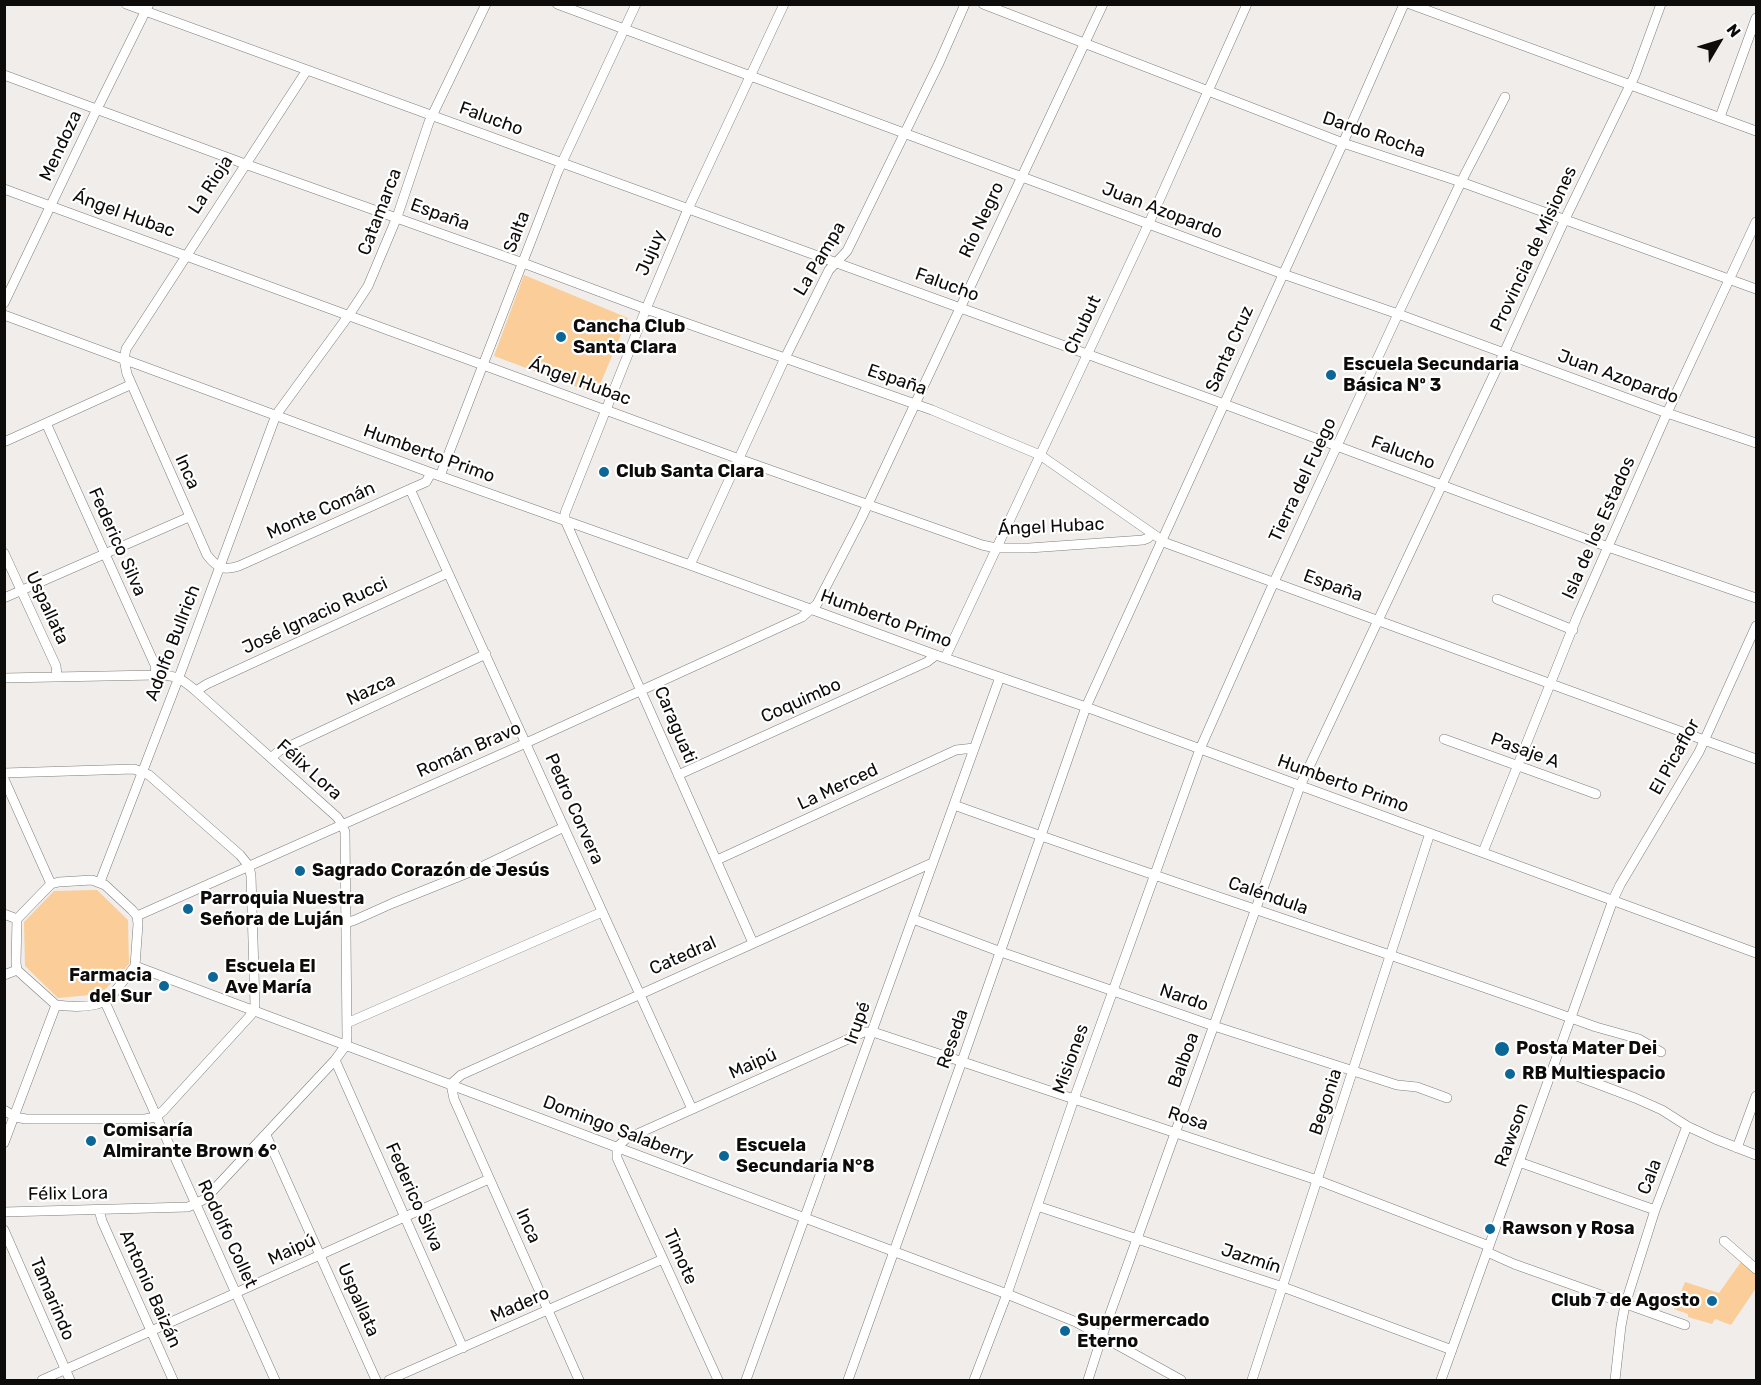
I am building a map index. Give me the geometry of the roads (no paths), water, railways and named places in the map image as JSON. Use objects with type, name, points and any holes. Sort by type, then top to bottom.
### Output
[{"type":"street","name":"Falucho","points":[[126,4],[147,8],[307,70],[1224,404],[1608,547],[1756,598]]},
{"type":"street","name":"Catamarca","points":[[276,415],[349,315],[371,279],[397,218],[432,115],[486,4]]},
{"type":"street","name":"Juan Azopardo","points":[[557,4],[1283,274],[1756,443]]},
{"type":"street","name":"Salta","points":[[436,475],[485,364],[562,162],[636,4]]},
{"type":"street","name":"Jujuy","points":[[565,520],[565,513],[645,309],[688,209],[784,4]]},
{"type":"street","name":"La Pampa","points":[[690,565],[785,358],[829,270],[847,251],[939,63],[965,4]]},
{"type":"street","name":"Dardo Rocha","points":[[983,4],[1083,45],[1343,143],[1461,182],[1756,289]]},
{"type":"street","name":"Río Negro","points":[[812,610],[867,504],[1103,4]]},
{"type":"street","name":"Chubut","points":[[941,657],[996,548],[1149,223],[1247,4]]},
{"type":"street","name":"Santa Cruz","points":[[1086,707],[1404,4]]},
{"type":"street","points":[[1410,4],[1756,131]]},
{"type":"street","name":"Provincia de Misiones","points":[[1300,786],[1630,84],[1661,4]]},
{"type":"street","name":"Mendoza","points":[[4,303],[147,8]]},
{"type":"street","points":[[1720,117],[1756,18]]},
{"type":"street","name":"La Rioja","points":[[124,359],[126,349],[307,70]]},
{"type":"street","name":"España","points":[[4,75],[245,164],[523,262],[645,309],[932,410],[1040,454],[1161,540],[1756,759]]},
{"type":"street","name":"Tierra del Fuego","points":[[1200,749],[1274,582],[1398,314],[1461,182],[1505,97]]},
{"type":"street","name":"Ángel Hubac","points":[[4,189],[739,459],[982,545],[996,548],[1143,540],[1152,534]]},
{"type":"street","name":"Isla de los Estados","points":[[1483,852],[1550,683],[1608,547],[1667,413],[1756,222]]},
{"type":"street","name":"Humberto Primo","points":[[4,315],[436,475],[1086,707],[1756,953]]},
{"type":"street","points":[[4,442],[130,385],[124,359]]},
{"type":"street","name":"Inca","points":[[130,385],[207,555],[219,568]]},
{"type":"street","name":"Adolfo Bullrich","points":[[100,882],[276,415]]},
{"type":"street","name":"Federico Silva","points":[[46,423],[155,665],[156,675]]},
{"type":"street","name":"Monte Comán","points":[[219,568],[239,566],[426,482],[436,475]]},
{"type":"street","name":"Pedro Corvera","points":[[410,489],[692,1110]]},
{"type":"street","points":[[4,598],[189,517]]},
{"type":"street","name":"Caraguati","points":[[565,520],[753,943]]},
{"type":"street","name":"Uspallata","points":[[4,554],[56,666],[57,676]]},
{"type":"street","name":"José Ignacio Rucci","points":[[196,691],[448,573]]},
{"type":"street","points":[[1497,599],[1573,630]]},
{"type":"street","name":"Román Bravo","points":[[137,916],[526,743],[802,617],[812,610]]},
{"type":"street","name":"El Picaflor","points":[[1613,900],[1705,740],[1756,626]]},
{"type":"street","name":"Nazca","points":[[271,758],[279,751],[486,654]]},
{"type":"street","name":"Coquimbo","points":[[678,775],[941,657]]},
{"type":"street","points":[[4,678],[156,675],[178,677]]},
{"type":"street","name":"Félix Lora","points":[[178,677],[337,817],[342,824],[345,832],[346,1045]]},
{"type":"street","name":"Irupé","points":[[746,1380],[1000,677]]},
{"type":"street","name":"Reseda","points":[[848,1380],[1042,837],[1086,707]]},
{"type":"street","name":"Pasaje A","points":[[1444,739],[1596,794]]},
{"type":"street","name":"La Merced","points":[[717,860],[956,750],[974,748]]},
{"type":"street","name":"Misiones","points":[[974,1380],[1007,1294],[1074,1099],[1200,749]]},
{"type":"street","points":[[4,772],[134,769],[142,771],[232,847],[249,866],[252,887],[255,1005],[254,1011],[156,1117],[145,1119],[26,1119],[15,1117],[4,1110]]},
{"type":"street","points":[[4,779],[51,884]]},
{"type":"street","name":"Balboa","points":[[1088,1380],[1300,786]]},
{"type":"street","name":"Caléndula","points":[[954,805],[1571,1018],[1639,1039],[1661,1052]]},
{"type":"street","points":[[346,923],[475,870],[564,827]]},
{"type":"street","name":"Begonia","points":[[1252,1380],[1430,833]]},
{"type":"street","name":"Catedral","points":[[451,1084],[461,1075],[932,863]]},
{"type":"street","points":[[92,880],[100,882],[137,916],[135,966],[105,1002],[94,1005],[56,1005],[17,970],[17,919],[51,884],[92,880]]},
{"type":"street","name":"Rawson","points":[[1441,1380],[1613,900]]},
{"type":"street","points":[[347,1023],[602,912]]},
{"type":"street","points":[[4,914],[17,919]]},
{"type":"street","name":"Nardo","points":[[913,919],[1214,1026],[1397,1085],[1417,1088],[1447,1098]]},
{"type":"street","name":"Domingo Salaberry","points":[[135,966],[1007,1294],[1076,1322],[1181,1380]]},
{"type":"street","points":[[4,975],[17,970]]},
{"type":"street","name":"Rodolfo Collet","points":[[105,1002],[275,1380]]},
{"type":"street","points":[[4,1143],[56,1005]]},
{"type":"street","name":"Rosa","points":[[873,1032],[1317,1180],[1488,1249],[1514,1264],[1685,1325]]},
{"type":"street","name":"Maipú","points":[[617,1147],[626,1139],[856,1035],[873,1032]]},
{"type":"street","points":[[195,1205],[205,1199],[266,1135],[346,1045]]},
{"type":"street","name":"Federico Silva","points":[[335,1060],[463,1348]]},
{"type":"street","points":[[1553,1067],[1635,1098],[1662,1110],[1687,1126],[1756,1155]]},
{"type":"street","name":"Inca","points":[[451,1084],[454,1099],[579,1380]]},
{"type":"street","points":[[1737,1148],[1756,1096]]},
{"type":"street","name":"Cala","points":[[1615,1380],[1625,1305],[1655,1210],[1687,1126]]},
{"type":"street","name":"Uspallata","points":[[266,1135],[376,1380]]},
{"type":"street","name":"Timote","points":[[617,1147],[617,1158],[718,1380]]},
{"type":"street","points":[[1519,1162],[1655,1210]]},
{"type":"street","name":"Maipú","points":[[42,1380],[489,1179]]},
{"type":"street","name":"Félix Lora","points":[[4,1212],[195,1205]]},
{"type":"street","name":"Jazmín","points":[[1037,1206],[1283,1287],[1452,1350]]},
{"type":"street","name":"Antonio Baizán","points":[[99,1210],[173,1380]]},
{"type":"street","name":"Tamarindo","points":[[4,1230],[70,1380]]},
{"type":"street","points":[[1724,1241],[1756,1269]]},
{"type":"street","name":"Madero","points":[[389,1380],[663,1260]]},
{"type":"place","name":"Cancha Club Santa Clara","points":[[561,337]]},
{"type":"place","name":"Escuela Secundaria Básica Nº 3","points":[[1331,375]]},
{"type":"place","name":"Club Santa Clara","points":[[604,472]]},
{"type":"place","name":"Sagrado Corazón de Jesús","points":[[300,871]]},
{"type":"place","name":"Parroquia Nuestra Señora de Luján","points":[[188,909]]},
{"type":"place","name":"Escuela El Ave María","points":[[213,977]]},
{"type":"place","name":"Farmacia del Sur","points":[[164,986]]},
{"type":"place","name":"Posta Mater Dei","points":[[1502,1049]]},
{"type":"place","name":"RB Multiespacio","points":[[1510,1074]]},
{"type":"place","name":"Comisaría Almirante Brown 6°","points":[[91,1141]]},
{"type":"place","name":"Escuela Secundaria N°8","points":[[724,1156]]},
{"type":"place","name":"Rawson y Rosa","points":[[1490,1229]]},
{"type":"place","name":"Club 7 de Agosto","points":[[1712,1301]]},
{"type":"place","name":"Supermercado Eterno","points":[[1065,1331]]}]
